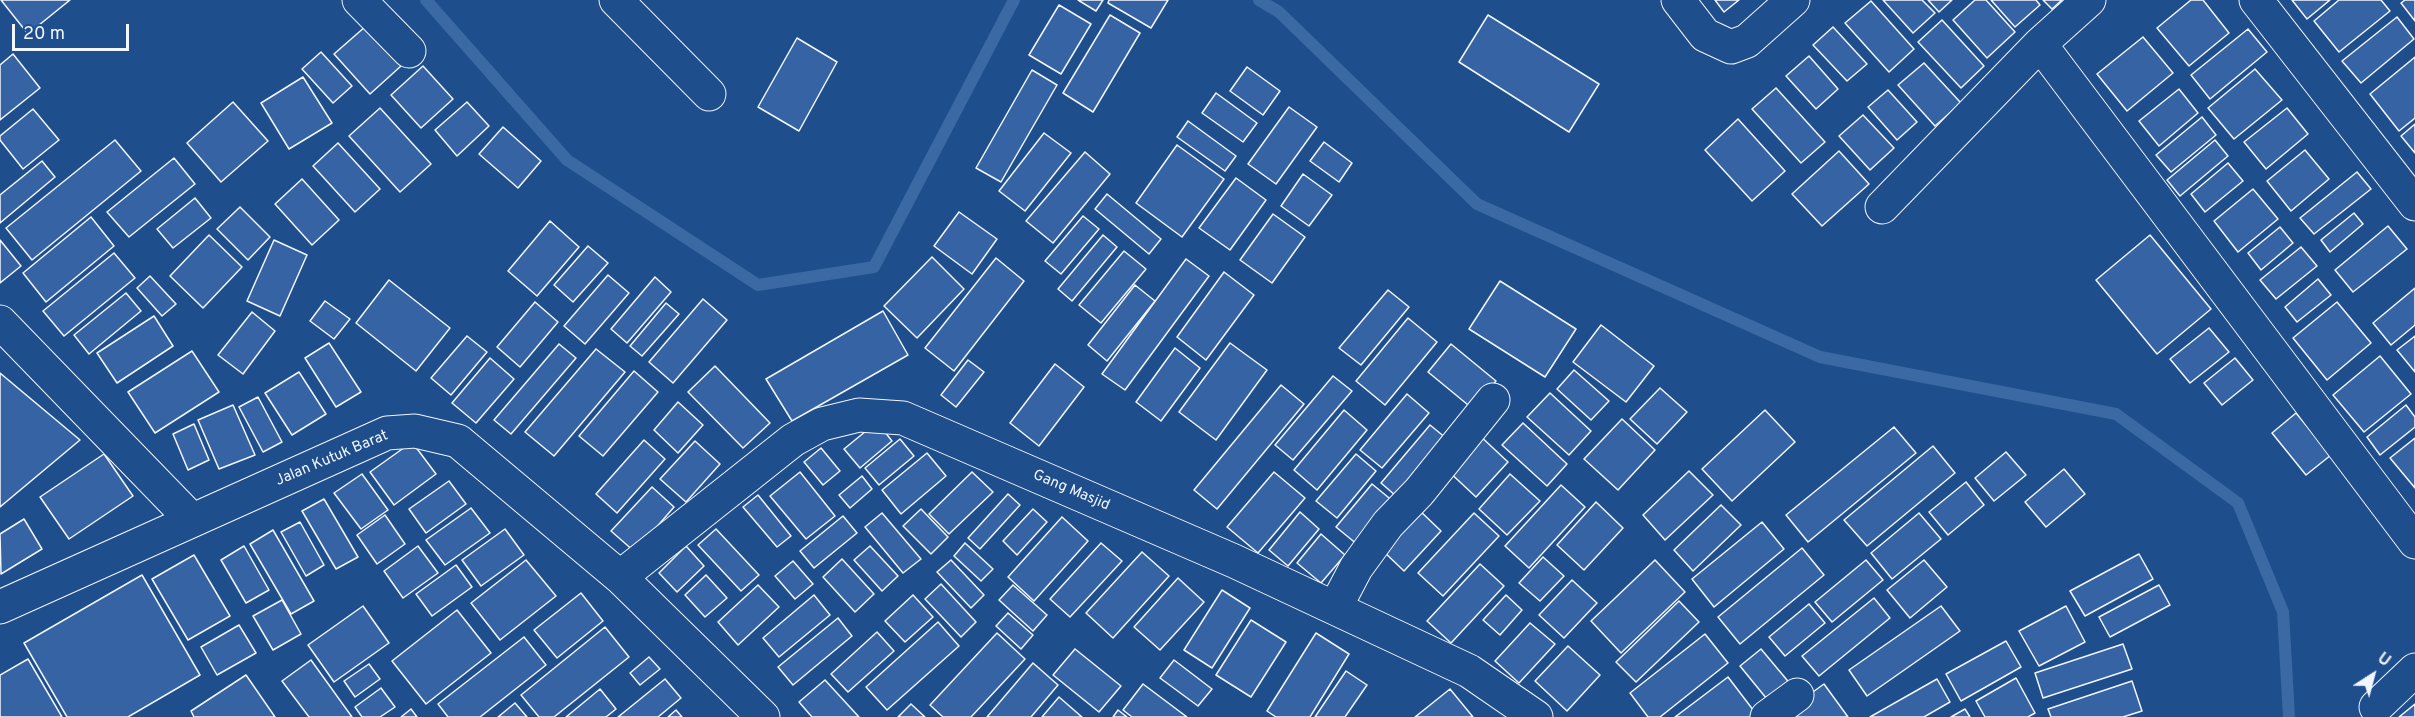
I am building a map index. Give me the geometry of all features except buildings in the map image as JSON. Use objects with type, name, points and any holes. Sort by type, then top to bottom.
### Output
[{"type":"street","points":[[359,0],[409,51]]},
{"type":"street","points":[[616,0],[709,94]]},
{"type":"street","points":[[1678,0],[1705,35],[1731,47],[1747,41],[1793,0]]},
{"type":"street","points":[[1882,207],[2040,44],[2089,0]]},
{"type":"street","points":[[2256,0],[2415,204]]},
{"type":"street","points":[[2040,44],[2415,542]]},
{"type":"street","points":[[0,322],[192,520]]},
{"type":"street","points":[[1335,608],[1356,568],[1388,524],[1419,492],[1492,400]]},
{"type":"street","name":"Gang Masjid","points":[[620,577],[793,440],[822,424],[859,415],[903,418],[1234,561],[1469,671],[1502,691],[1536,717]]},
{"type":"street","name":"Jalan Kutuk Barat","points":[[0,606],[387,433],[415,431],[458,441],[620,577],[764,717]]},
{"type":"street","points":[[2376,707],[2415,670]]},
{"type":"street","points":[[1767,717],[1797,695]]},
{"type":"waterway","points":[[426,0],[567,160],[758,285],[874,267],[1014,0]]},
{"type":"waterway","points":[[1259,0],[1279,12],[1477,204],[1820,357],[2116,414],[2238,503],[2283,612],[2289,717]]}]
